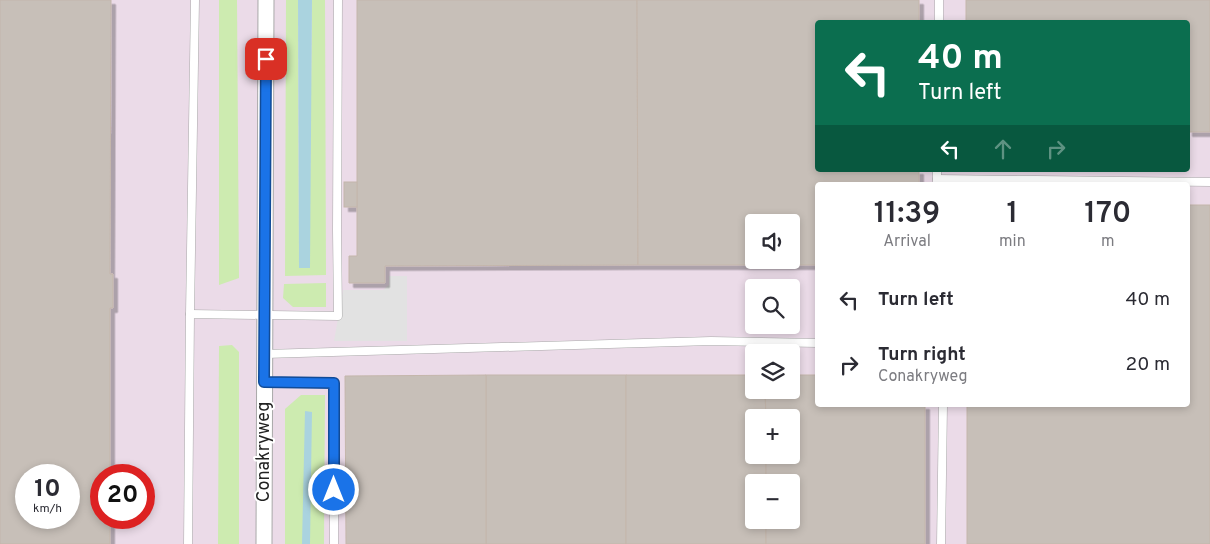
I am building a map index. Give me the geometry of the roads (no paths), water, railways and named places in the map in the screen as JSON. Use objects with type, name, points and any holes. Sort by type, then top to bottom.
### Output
[{"type":"street","name":"Conakryweg","points":[[264,544],[266,0]]},
{"type":"lane","points":[[188,544],[195,0]]},
{"type":"lane","points":[[190,314],[338,316],[338,0]]},
{"type":"lane","points":[[939,0],[939,20]]},
{"type":"lane","points":[[937,182],[1210,182]]},
{"type":"lane","points":[[265,354],[711,342],[815,344]]},
{"type":"lane","points":[[264,382],[334,383],[334,544]]},
{"type":"lane","points":[[941,544],[942,407]]},
{"type":"water","points":[[298,0],[312,0],[310,268],[299,268]]},
{"type":"water","points":[[305,411],[312,412],[310,544],[302,544]]}]
